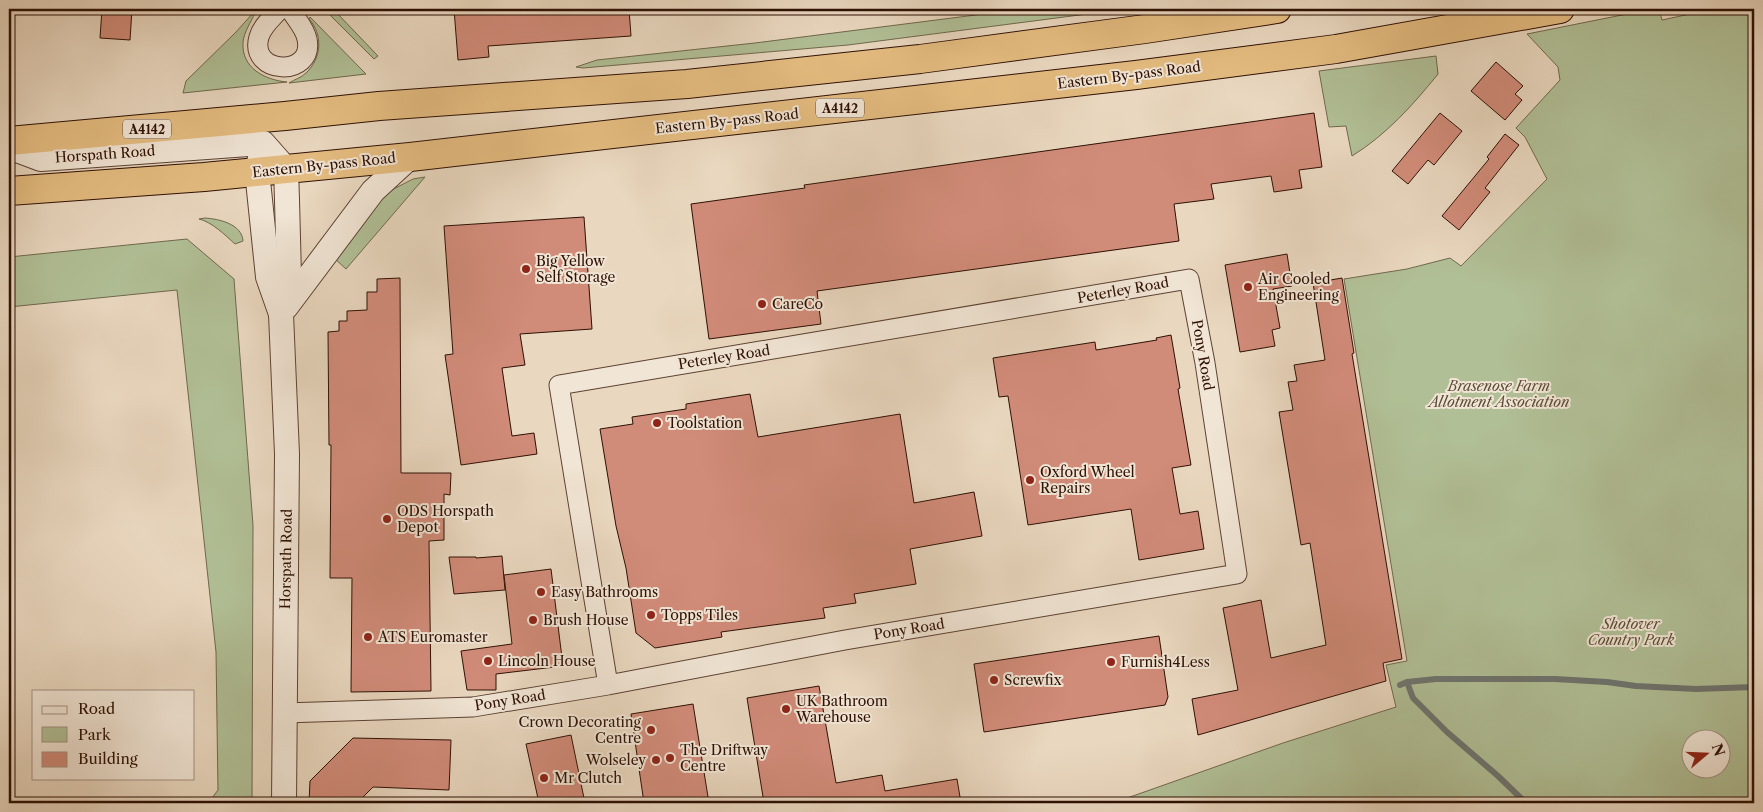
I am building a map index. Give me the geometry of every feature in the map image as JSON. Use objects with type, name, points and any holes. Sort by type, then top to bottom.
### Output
[{"type":"highway","name":"A4142","points":[[9,141],[379,106],[687,84],[910,60],[1277,9]]},
{"type":"highway","name":"Eastern By-pass Road","points":[[9,191],[410,157],[1136,75],[1336,49],[1560,9]]},
{"type":"street","points":[[280,9],[263,29],[259,36],[258,44],[259,51],[269,64],[283,68],[299,62],[307,48],[307,39],[304,31],[290,9]]},
{"type":"street","name":"Horspath Road","points":[[281,314],[268,278],[257,171],[263,143],[285,116]]},
{"type":"street","points":[[263,143],[286,169]]},
{"type":"street","name":"Horspath Road","points":[[9,147],[41,158],[263,143]]},
{"type":"street","points":[[281,314],[373,191],[410,157]]},
{"type":"street","name":"Horspath Road","points":[[284,803],[287,472],[281,314],[289,276],[286,169]]},
{"type":"street","name":"Peterley Road","points":[[608,685],[559,385],[1188,280]]},
{"type":"street","name":"Pony Road","points":[[284,713],[473,706],[608,685],[845,640],[1237,574],[1205,364],[1188,280]]},
{"type":"green space","points":[[324,9],[333,9],[378,56],[374,59]]},
{"type":"green space","points":[[1023,9],[1126,9],[848,45],[583,68],[576,67],[597,60],[755,43]]},
{"type":"green space","points":[[1652,9],[1659,9],[1662,20],[1713,9],[1754,9],[1754,803],[1113,803],[1283,743],[1396,707],[1386,665],[1407,661],[1344,279],[1407,269],[1450,258],[1461,266],[1547,179],[1525,137],[1516,128],[1560,80],[1558,67],[1527,34]]},
{"type":"green space","points":[[254,12],[243,42],[243,51],[246,59],[250,66],[263,75],[271,79],[287,82],[183,93],[186,81]]},
{"type":"green space","points":[[310,17],[366,74],[289,83],[306,73],[318,53],[317,32],[309,19]]},
{"type":"green space","points":[[1436,56],[1438,74],[1429,86],[1388,129],[1352,156],[1346,126],[1329,127],[1319,71]]},
{"type":"green space","points":[[425,177],[346,269],[333,257],[382,195],[413,179]]},
{"type":"green space","points":[[205,218],[229,223],[239,230],[243,241],[235,244],[213,226],[199,219]]},
{"type":"green space","points":[[187,239],[234,279],[253,525],[252,803],[200,803],[212,798],[218,790],[216,652],[177,290],[9,307],[9,257]]},
{"type":"building","points":[[102,9],[132,9],[130,40],[100,38]]},
{"type":"building","points":[[454,9],[629,9],[631,36],[488,46],[489,57],[458,60]]},
{"type":"building","points":[[1496,62],[1523,86],[1515,94],[1522,100],[1505,120],[1471,91]]},
{"type":"building","points":[[1314,113],[1322,167],[1299,170],[1302,188],[1274,192],[1271,176],[1211,184],[1214,199],[1174,204],[1179,241],[817,291],[821,324],[709,339],[691,204],[805,188],[804,185]]},
{"type":"building","points":[[1440,113],[1462,131],[1434,165],[1428,160],[1408,184],[1392,171]]},
{"type":"building","points":[[1505,134],[1519,145],[1485,188],[1490,192],[1459,230],[1442,216],[1489,159],[1487,157]]},
{"type":"building","points":[[584,217],[592,329],[520,334],[525,365],[502,368],[512,436],[534,433],[537,454],[461,465],[445,355],[453,354],[444,226]]},
{"type":"building","points":[[1287,254],[1292,286],[1273,289],[1280,328],[1272,330],[1275,346],[1240,352],[1225,265]]},
{"type":"building","points":[[400,278],[401,473],[451,473],[450,495],[444,494],[444,540],[429,541],[431,691],[351,692],[352,578],[330,578],[331,445],[329,445],[328,332],[339,331],[339,321],[347,321],[347,311],[367,310],[367,292],[377,292],[377,279]]},
{"type":"building","points":[[1342,278],[1354,353],[1352,354],[1402,659],[1383,663],[1386,681],[1198,735],[1192,699],[1238,690],[1223,608],[1261,600],[1271,658],[1326,645],[1310,543],[1301,545],[1279,412],[1293,410],[1288,382],[1297,381],[1294,365],[1325,360],[1313,283]]},
{"type":"building","points":[[1171,335],[1191,465],[1172,468],[1180,514],[1198,511],[1204,549],[1139,560],[1131,509],[1028,525],[1008,396],[999,397],[993,358],[1095,342],[1096,350],[1157,340],[1156,338]]},
{"type":"building","points":[[750,394],[758,437],[900,414],[914,503],[974,492],[982,536],[910,549],[916,584],[854,594],[856,603],[823,608],[825,618],[721,632],[722,637],[655,648],[636,633],[600,429],[633,424],[632,417],[686,409],[686,404]]},
{"type":"building","points":[[502,556],[505,590],[454,594],[449,557],[476,558]]},
{"type":"building","name":"Brush House","points":[[551,569],[563,666],[496,674],[496,690],[467,690],[461,651],[512,644],[504,575]]},
{"type":"building","points":[[1159,636],[1168,697],[1165,705],[984,732],[974,664]]},
{"type":"building","points":[[819,686],[836,783],[882,775],[885,791],[957,779],[961,803],[764,803],[747,698]]},
{"type":"building","name":"The Driftway Centre","points":[[693,704],[709,803],[644,803],[631,714]]},
{"type":"building","points":[[571,735],[585,803],[539,803],[526,744]]},
{"type":"building","points":[[353,738],[451,740],[449,790],[373,787],[357,803],[309,803],[310,781]]},
{"type":"waterway","points":[[1400,685],[1407,682],[1436,679],[1555,679],[1696,689],[1754,687]]},
{"type":"waterway","points":[[1407,682],[1413,698],[1447,732],[1526,803]]},
{"type":"place","name":"Big Yellow Self Storage","points":[[526,269]]},
{"type":"place","name":"Air Cooled Engineering","points":[[1248,287]]},
{"type":"place","name":"CareCo","points":[[762,304]]},
{"type":"place","name":"Toolstation","points":[[657,423]]},
{"type":"place","name":"Oxford Wheel Repairs","points":[[1030,480]]},
{"type":"place","name":"ODS Horspath Depot","points":[[387,519]]},
{"type":"place","name":"Easy Bathrooms","points":[[541,592]]},
{"type":"place","name":"Topps Tiles","points":[[651,615]]},
{"type":"place","name":"Brush House","points":[[533,620]]},
{"type":"place","name":"ATS Euromaster","points":[[368,637]]},
{"type":"place","name":"Lincoln House","points":[[488,661]]},
{"type":"place","name":"Furnish4Less","points":[[1111,662]]},
{"type":"place","name":"Screwfix","points":[[994,680]]},
{"type":"place","name":"UK Bathroom Warehouse","points":[[786,709]]},
{"type":"place","name":"Crown Decorating Centre","points":[[651,730]]},
{"type":"place","name":"The Driftway Centre","points":[[670,758]]},
{"type":"place","name":"Wolseley","points":[[656,760]]},
{"type":"place","name":"Mr Clutch","points":[[544,778]]},
{"type":"park label","name":"Brasenose Farm Allotment Association","points":[[1499,394]]},
{"type":"park label","name":"Shotover Country Park","points":[[1631,632]]}]
